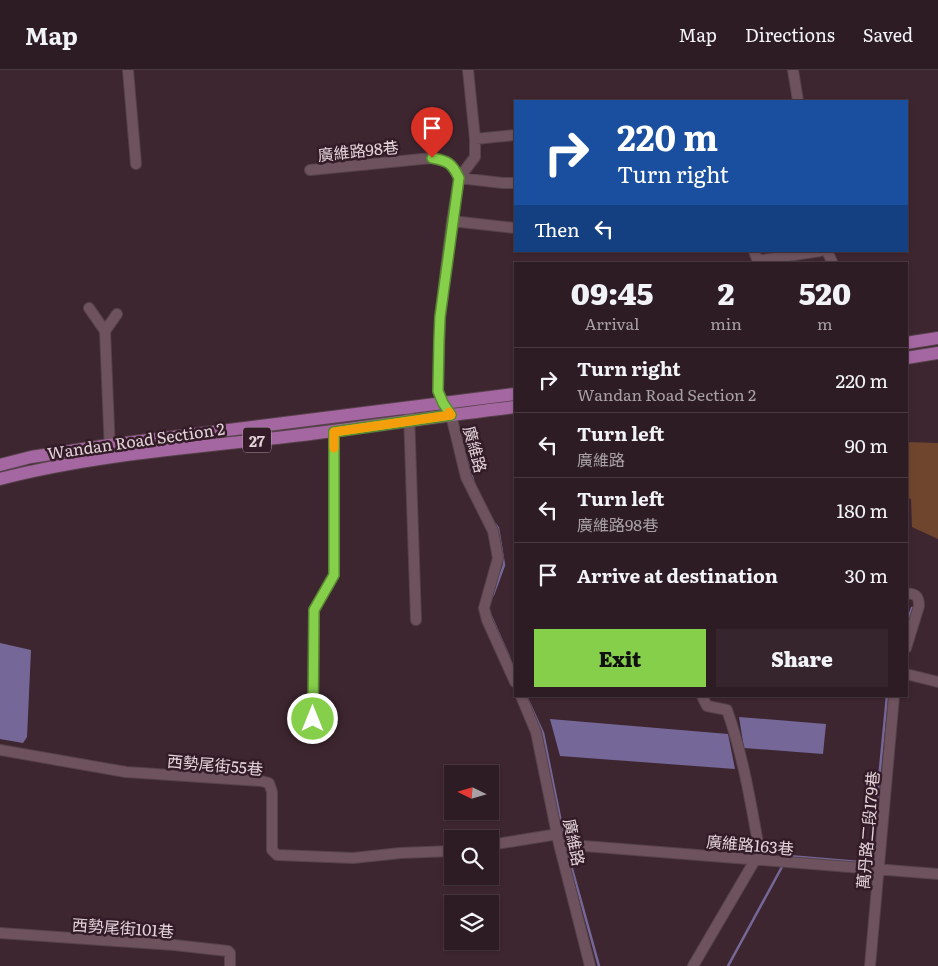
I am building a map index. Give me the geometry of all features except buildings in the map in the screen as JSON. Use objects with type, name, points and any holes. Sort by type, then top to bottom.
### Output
[{"type":"main road","points":[[908,343],[938,338]]},
{"type":"main road","points":[[908,358],[938,353]]},
{"type":"main road","name":"Wandan Road Section 2","points":[[0,465],[31,457],[109,445],[514,394]]},
{"type":"main road","name":"Wandan Road Section 2","points":[[0,479],[35,470],[111,458],[334,432],[514,407]]},
{"type":"street","points":[[128,70],[136,164]]},
{"type":"street","name":"廣維路","points":[[468,70],[475,139],[474,156],[459,178],[452,221],[440,317],[438,391],[451,415],[466,477],[493,531],[498,558],[484,608],[486,620],[514,680]]},
{"type":"street","points":[[793,70],[798,100]]},
{"type":"street","points":[[475,139],[514,135]]},
{"type":"street","name":"廣維路98巷","points":[[310,170],[432,158],[446,161],[455,169],[459,178]]},
{"type":"street","points":[[459,178],[514,183]]},
{"type":"street","points":[[452,221],[514,228]]},
{"type":"street","points":[[754,252],[757,259],[762,260],[814,252]]},
{"type":"street","points":[[89,308],[105,331],[111,458]]},
{"type":"street","points":[[105,331],[117,314]]},
{"type":"street","points":[[408,408],[416,620]]},
{"type":"street","points":[[313,719],[314,610],[334,575],[334,432]]},
{"type":"street","points":[[908,593],[916,595],[919,599],[919,606],[908,642]]},
{"type":"street","points":[[908,674],[938,682]]},
{"type":"street","name":"廣維路","points":[[521,697],[536,732],[572,900],[590,966]]},
{"type":"street","points":[[693,966],[758,860],[749,794],[728,710],[706,706],[702,697]]},
{"type":"street","name":"萬丹路二段179巷","points":[[870,966],[894,697]]},
{"type":"street","name":"西勢尾街55巷","points":[[0,750],[126,772],[262,781],[269,784],[272,792],[272,850],[277,855],[353,858],[444,851]]},
{"type":"street","points":[[499,844],[558,839]]},
{"type":"street","name":"廣維路163巷","points":[[558,839],[758,860],[938,874]]},
{"type":"street","name":"西勢尾街101巷","points":[[0,933],[174,945],[228,951],[230,953],[230,966]]},
{"type":"shaded area","points":[[908,442],[938,443],[938,539],[912,527],[911,499],[908,498]]},
{"type":"shaded area","points":[[0,643],[31,650],[27,737],[23,743],[0,739]]},
{"type":"shaded area","points":[[739,717],[826,724],[823,754],[744,748]]},
{"type":"shaded area","points":[[550,719],[728,734],[735,769],[560,756]]},
{"type":"waterway","points":[[465,455],[474,483]]},
{"type":"waterway","points":[[493,595],[504,565],[498,528],[495,524]]},
{"type":"waterway","points":[[908,620],[912,608]]},
{"type":"waterway","points":[[490,614],[509,657]]},
{"type":"waterway","points":[[526,697],[543,733],[565,842]]},
{"type":"waterway","points":[[786,860],[788,856],[871,863],[887,697]]},
{"type":"waterway","points":[[566,847],[599,966]]},
{"type":"waterway","points":[[728,966],[783,865]]},
{"type":"slow traffic","points":[[334,448],[334,432],[451,415],[449,412]]},
{"type":"route","points":[[313,719],[314,610],[334,575],[334,432],[451,415],[438,391],[439,340],[440,317],[459,178],[455,169],[446,161],[432,158]]}]
